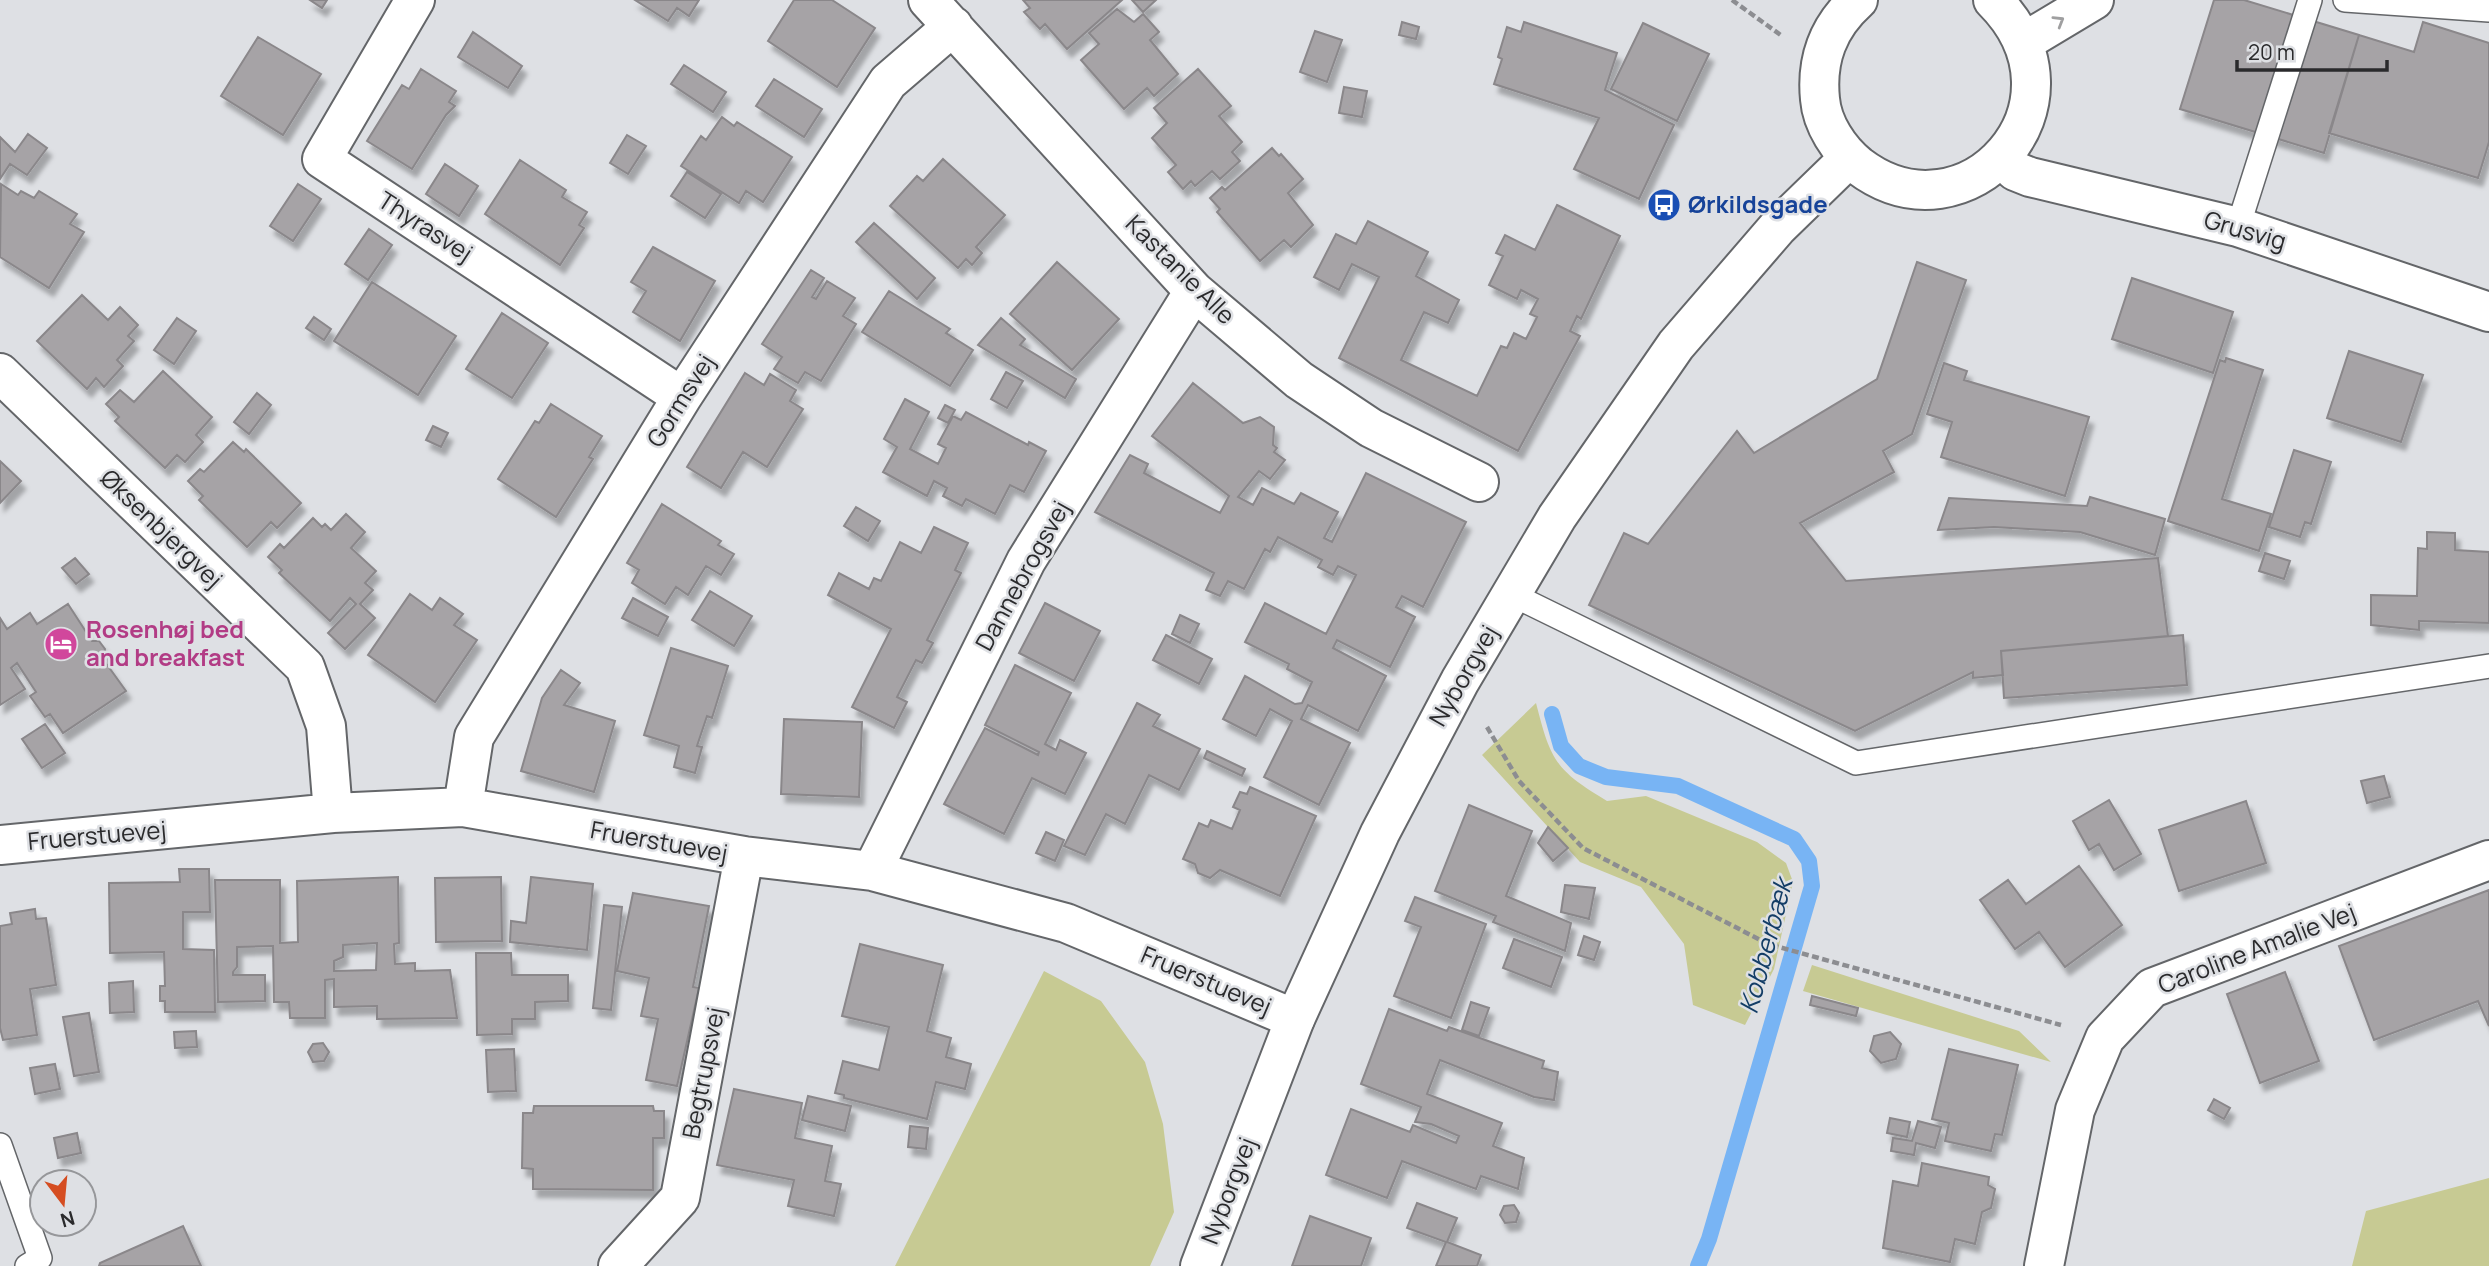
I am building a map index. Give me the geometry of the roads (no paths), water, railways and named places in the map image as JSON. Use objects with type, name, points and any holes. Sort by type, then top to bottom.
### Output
[{"type":"street","name":"Thyrasvej","points":[[415,0],[322,159],[682,397]]},
{"type":"street","points":[[1857,0],[1836,22],[1823,50],[1818,78],[1821,108],[1831,134],[1849,158],[1871,175],[1897,186],[1925,189],[1953,186],[1979,175],[2001,158],[2020,132],[2030,103],[2032,72],[2024,41],[2010,18],[1993,0]]},
{"type":"street","points":[[2024,41],[2094,0]]},
{"type":"street","name":"Gormsvej","points":[[463,807],[474,737],[682,397],[888,82],[941,13]]},
{"type":"street","name":"Kastanie Alle","points":[[941,13],[1194,291],[1299,380],[1371,428],[1479,482]]},
{"type":"street","name":"Nyborgvej","points":[[1200,1266],[1295,1019],[1380,833],[1460,681],[1557,517],[1676,345],[1777,228],[1849,158]]},
{"type":"street","name":"Grusvig","points":[[2001,158],[2015,171],[2030,177],[2238,227],[2489,312]]},
{"type":"street","name":"Dannebrogsvej","points":[[872,871],[1026,561],[1194,291]]},
{"type":"street","name":"Øksenbjergvej","points":[[0,373],[304,667],[326,726],[333,813]]},
{"type":"street","name":"Fruerstuevej","points":[[0,845],[333,813],[463,807],[744,856],[872,871],[1066,923],[1295,1019]]},
{"type":"street","name":"Begtrupsvej","points":[[618,1266],[680,1198],[744,856]]},
{"type":"street","name":"Caroline Amalie Vej","points":[[2044,1266],[2075,1110],[2105,1038],[2152,988],[2489,860]]},
{"type":"lane","points":[[2238,227],[2310,0]]},
{"type":"lane","points":[[2345,0],[2489,10]]},
{"type":"lane","points":[[1511,594],[1856,763],[2489,666]]},
{"type":"lane","points":[[0,1145],[40,1258],[27,1266]]},
{"type":"waterway","name":"Kobberbæk","points":[[1552,714],[1561,746],[1579,766],[1606,777],[1678,786],[1794,839],[1809,861],[1812,886],[1709,1239],[1698,1266]]},
{"type":"place","name":"Ørkildsgade","points":[[1664,205]]},
{"type":"place","name":"Rosenhøj bed and breakfast","points":[[61,644]]}]
